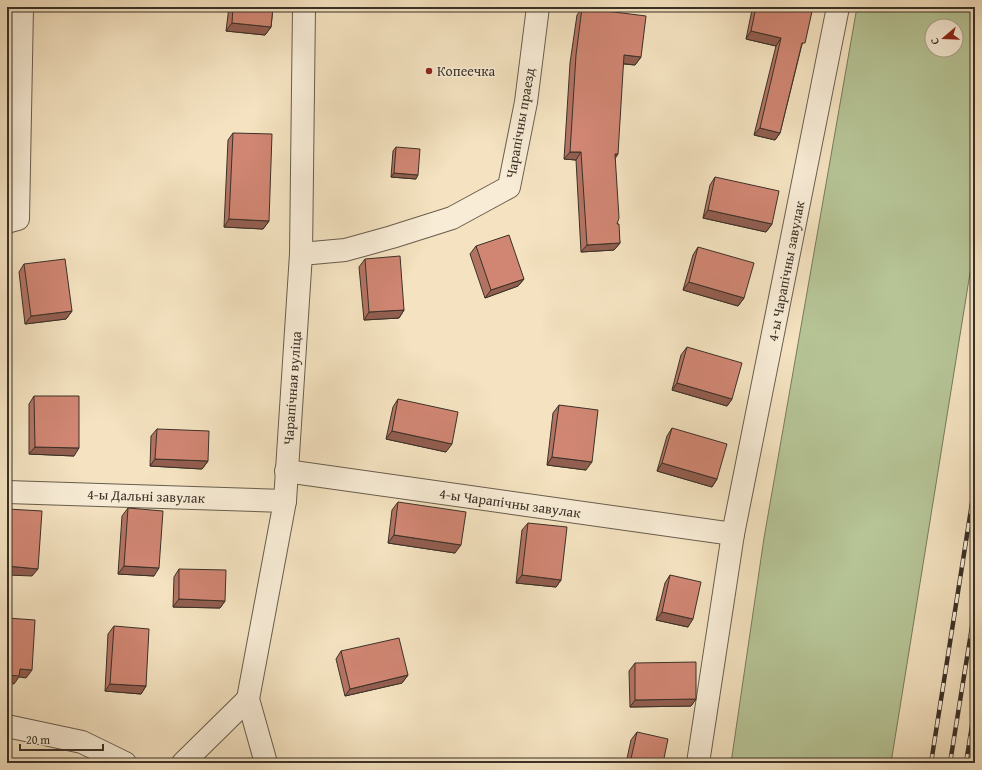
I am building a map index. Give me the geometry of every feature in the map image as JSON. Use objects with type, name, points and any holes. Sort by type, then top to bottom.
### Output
[{"type":"street","points":[[13,221],[22,7]]},
{"type":"street","name":"Чарапічная вуліца","points":[[266,763],[248,699],[285,501],[301,254],[304,7]]},
{"type":"street","name":"Чарапічны праезд","points":[[301,254],[345,250],[452,218],[509,187],[526,102],[538,7]]},
{"type":"street","name":"4-ы Чарапічны завулак","points":[[698,763],[733,534],[838,7]]},
{"type":"street","name":"4-ы Чарапічны завулак","points":[[286,471],[733,534]]},
{"type":"street","name":"4-ы Дальні завулак","points":[[7,492],[285,501]]},
{"type":"street","points":[[183,763],[248,699]]},
{"type":"street","points":[[7,726],[82,742],[125,763]]},
{"type":"green space","points":[[857,7],[975,7],[975,242],[891,763],[731,763],[764,538]]},
{"type":"building","points":[[233,7],[273,7],[271,27],[232,23]]},
{"type":"building","points":[[756,7],[813,7],[805,43],[802,43],[780,133],[760,128],[781,38],[751,31]]},
{"type":"building","points":[[582,8],[646,16],[641,57],[624,55],[618,154],[615,154],[619,218],[617,224],[619,224],[620,243],[587,245],[581,152],[570,152],[576,55]]},
{"type":"building","points":[[233,133],[272,134],[269,221],[229,219]]},
{"type":"building","points":[[396,147],[420,149],[418,175],[394,173]]},
{"type":"building","points":[[715,177],[779,191],[772,224],[708,210]]},
{"type":"building","points":[[509,235],[524,279],[491,290],[476,246]]},
{"type":"building","points":[[698,247],[754,263],[744,298],[689,282]]},
{"type":"building","points":[[400,256],[404,310],[369,312],[365,259]]},
{"type":"building","points":[[65,259],[72,311],[31,316],[24,264]]},
{"type":"building","points":[[687,347],[742,363],[732,399],[677,383]]},
{"type":"building","points":[[34,396],[79,396],[79,448],[35,447]]},
{"type":"building","points":[[398,399],[458,412],[452,444],[392,431]]},
{"type":"building","points":[[559,405],[598,410],[592,462],[552,457]]},
{"type":"building","points":[[672,428],[727,444],[717,479],[662,463]]},
{"type":"building","points":[[157,429],[209,431],[208,461],[155,459]]},
{"type":"building","points":[[398,502],[466,512],[461,545],[394,535]]},
{"type":"building","points":[[128,508],[163,511],[159,568],[124,566]]},
{"type":"building","points":[[7,509],[42,511],[38,569],[7,566]]},
{"type":"building","points":[[528,523],[567,527],[561,580],[522,575]]},
{"type":"building","points":[[179,569],[226,570],[225,601],[179,599]]},
{"type":"building","points":[[670,575],[701,582],[693,619],[662,612]]},
{"type":"building","points":[[7,618],[35,620],[32,670],[20,669],[19,676],[7,675]]},
{"type":"building","points":[[114,626],[149,629],[146,686],[110,684]]},
{"type":"building","points":[[399,638],[408,675],[350,689],[341,651]]},
{"type":"building","points":[[696,662],[696,699],[635,700],[635,663]]},
{"type":"building","points":[[637,732],[668,739],[663,763],[630,763]]},
{"type":"railway","points":[[931,763],[975,484]]},
{"type":"railway","points":[[950,763],[975,608]]},
{"type":"railway","points":[[966,763],[975,707]]},
{"type":"place","name":"Копеечка","points":[[429,71]]}]
